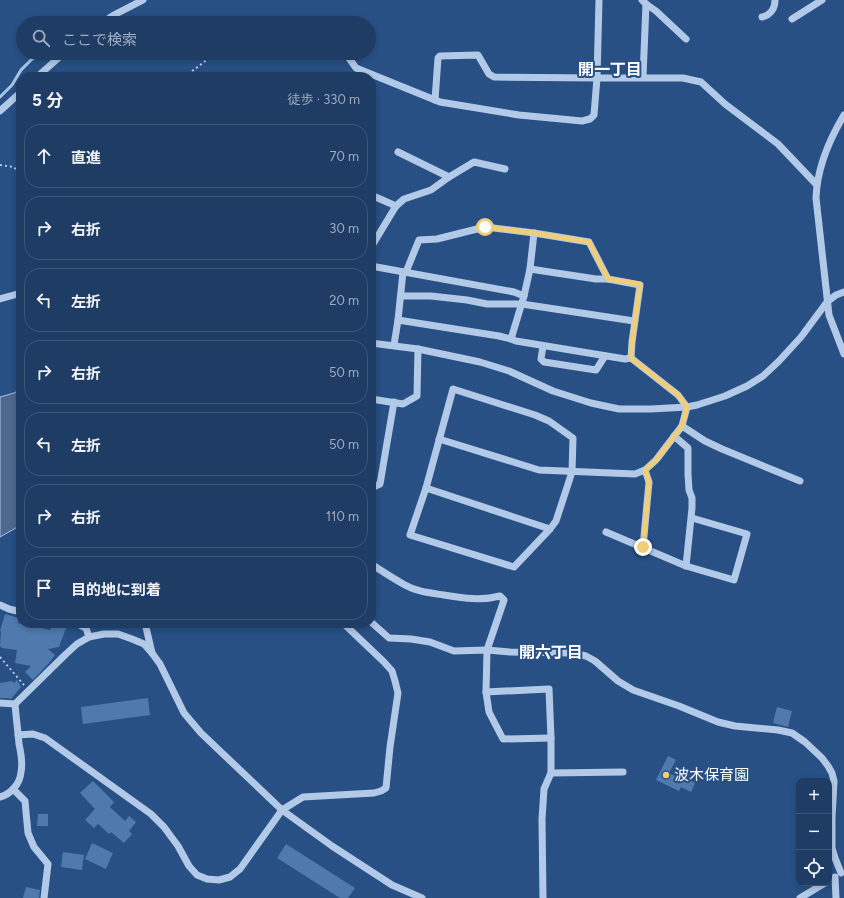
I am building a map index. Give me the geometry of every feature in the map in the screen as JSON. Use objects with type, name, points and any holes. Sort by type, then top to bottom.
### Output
[{"type":"street","points":[[112,16],[143,0]]},
{"type":"street","points":[[376,76],[440,102],[519,115],[582,121],[590,119],[594,115],[598,78],[599,0]]},
{"type":"street","points":[[762,17],[765,17],[771,12],[774,8],[775,0]]},
{"type":"street","points":[[792,19],[822,0]]},
{"type":"street","points":[[643,78],[644,2]]},
{"type":"street","points":[[644,2],[686,39]]},
{"type":"street","points":[[435,100],[438,58],[440,56],[478,55],[489,74],[494,77],[683,78],[701,82],[725,104],[778,144],[816,184]]},
{"type":"street","points":[[43,72],[56,60]]},
{"type":"street","points":[[350,60],[356,68],[366,72]]},
{"type":"street","points":[[0,111],[16,97]]},
{"type":"street","points":[[844,115],[841,127],[827,148],[816,184],[817,211],[829,315],[844,354]]},
{"type":"street","points":[[398,152],[449,177]]},
{"type":"street","points":[[376,239],[396,206],[404,198],[431,190],[474,162],[505,168]]},
{"type":"street","points":[[376,197],[396,206]]},
{"type":"street","points":[[394,345],[404,272],[419,240],[437,239],[485,227],[589,242],[608,279]]},
{"type":"street","points":[[511,339],[522,304],[530,269],[534,233]]},
{"type":"street","points":[[376,267],[514,292],[524,296]]},
{"type":"street","points":[[530,269],[640,284],[634,321],[631,358]]},
{"type":"street","points":[[376,343],[418,349],[480,362],[509,371],[553,391],[619,410],[651,410],[687,407],[725,396],[764,376],[801,337],[828,302],[836,295],[844,292]]},
{"type":"street","points":[[0,298],[16,294]]},
{"type":"street","points":[[401,296],[431,296],[487,304],[522,304],[634,321]]},
{"type":"street","points":[[398,320],[498,336],[543,346],[625,359],[631,358],[678,395],[687,407]]},
{"type":"street","points":[[543,346],[542,359],[544,362],[596,370],[605,356]]},
{"type":"street","points":[[376,400],[402,404],[417,396],[418,349]]},
{"type":"street","points":[[453,389],[535,414],[549,421],[573,438],[572,472],[556,521],[514,567],[410,535],[426,488],[453,389]]},
{"type":"street","points":[[376,486],[380,484],[394,402]]},
{"type":"street","points":[[439,439],[539,470],[635,474],[645,470],[656,460],[682,426],[687,407]]},
{"type":"street","points":[[682,426],[705,441],[722,449],[800,481]]},
{"type":"street","points":[[674,436],[688,448],[688,474],[689,490],[692,498],[692,518],[686,566]]},
{"type":"street","points":[[643,547],[649,482],[645,470]]},
{"type":"street","points":[[426,488],[550,529]]},
{"type":"street","points":[[606,532],[686,566],[734,580],[747,534],[692,518]]},
{"type":"street","points":[[376,567],[406,586],[416,590],[470,599],[500,596],[504,600],[487,650],[486,692],[489,712],[503,738],[551,738]]},
{"type":"street","points":[[0,605],[16,611]]},
{"type":"street","points":[[376,626],[389,638],[430,642],[454,651],[487,650],[573,653],[586,656],[595,660],[618,681],[633,690],[679,706],[718,722],[735,726],[778,730],[792,733],[822,758],[832,773],[834,781],[832,848],[835,858],[843,872],[832,879],[836,898]]},
{"type":"street","points":[[86,628],[89,637]]},
{"type":"street","points":[[146,628],[152,653]]},
{"type":"street","points":[[18,735],[33,734],[45,738],[151,814],[164,827],[178,846],[189,866],[197,875],[207,879],[219,880],[230,877],[240,869],[282,810],[303,797],[374,793],[386,788],[390,746],[398,692],[392,671],[348,628]]},
{"type":"street","points":[[0,797],[4,796],[13,789],[19,781],[21,773],[22,762],[15,704],[77,644],[89,637],[104,634],[118,634],[144,644],[160,664],[184,713],[201,733],[282,810],[332,846],[392,885],[422,898]]},
{"type":"street","points":[[486,692],[549,689],[551,773],[544,789],[542,819],[543,898]]},
{"type":"street","points":[[0,703],[15,704]]},
{"type":"street","points":[[551,773],[623,772]]},
{"type":"street","points":[[13,789],[25,801],[28,833],[34,847],[48,864],[44,898]]},
{"type":"street","points":[[800,898],[820,886]]},
{"type":"path","points":[[191,72],[206,60]]},
{"type":"path","points":[[0,164],[14,167],[16,170]]},
{"type":"path","points":[[0,657],[29,689]]},
{"type":"water","points":[[16,392],[16,528],[0,537],[0,397]]},
{"type":"building","points":[[5,614],[16,617],[16,628],[41,628],[50,630],[51,628],[66,628],[59,647],[48,649],[55,655],[33,680],[25,672],[31,666],[15,663],[17,650],[2,648],[0,646],[0,631]]},
{"type":"building","points":[[17,680],[21,687],[11,699],[0,698],[0,683],[12,681],[14,683]]},
{"type":"building","points":[[148,698],[150,715],[83,724],[81,707]]},
{"type":"building","points":[[777,707],[792,711],[788,727],[773,723]]},
{"type":"building","name":"波木保育園","points":[[668,756],[676,760],[669,773],[683,780],[685,777],[695,783],[691,792],[681,787],[679,791],[656,780]]},
{"type":"building","points":[[93,781],[114,802],[110,807],[125,821],[129,816],[136,822],[129,831],[132,834],[124,843],[111,832],[109,834],[98,824],[94,828],[85,820],[95,809],[80,793]]},
{"type":"building","points":[[38,814],[48,814],[48,826],[37,826]]},
{"type":"building","points":[[92,843],[113,853],[106,869],[85,859]]},
{"type":"building","points":[[286,844],[355,888],[348,898],[340,898],[277,858]]},
{"type":"building","points":[[63,852],[84,855],[82,870],[61,867]]},
{"type":"building","points":[[26,887],[40,890],[39,898],[23,898]]},
{"type":"waterway","points":[[20,72],[31,60]]},
{"type":"waterway","points":[[0,97],[12,85],[16,78]]},
{"type":"place","name":"波木保育園","points":[[666,775]]},
{"type":"district","name":"開一丁目","points":[[610,69]]},
{"type":"district","name":"開六丁目","points":[[551,652]]},
{"type":"route","points":[[485,227],[589,242],[608,279],[640,284],[634,321],[631,358],[678,395],[687,407],[682,426],[656,460],[645,470],[649,482],[643,547]]}]
